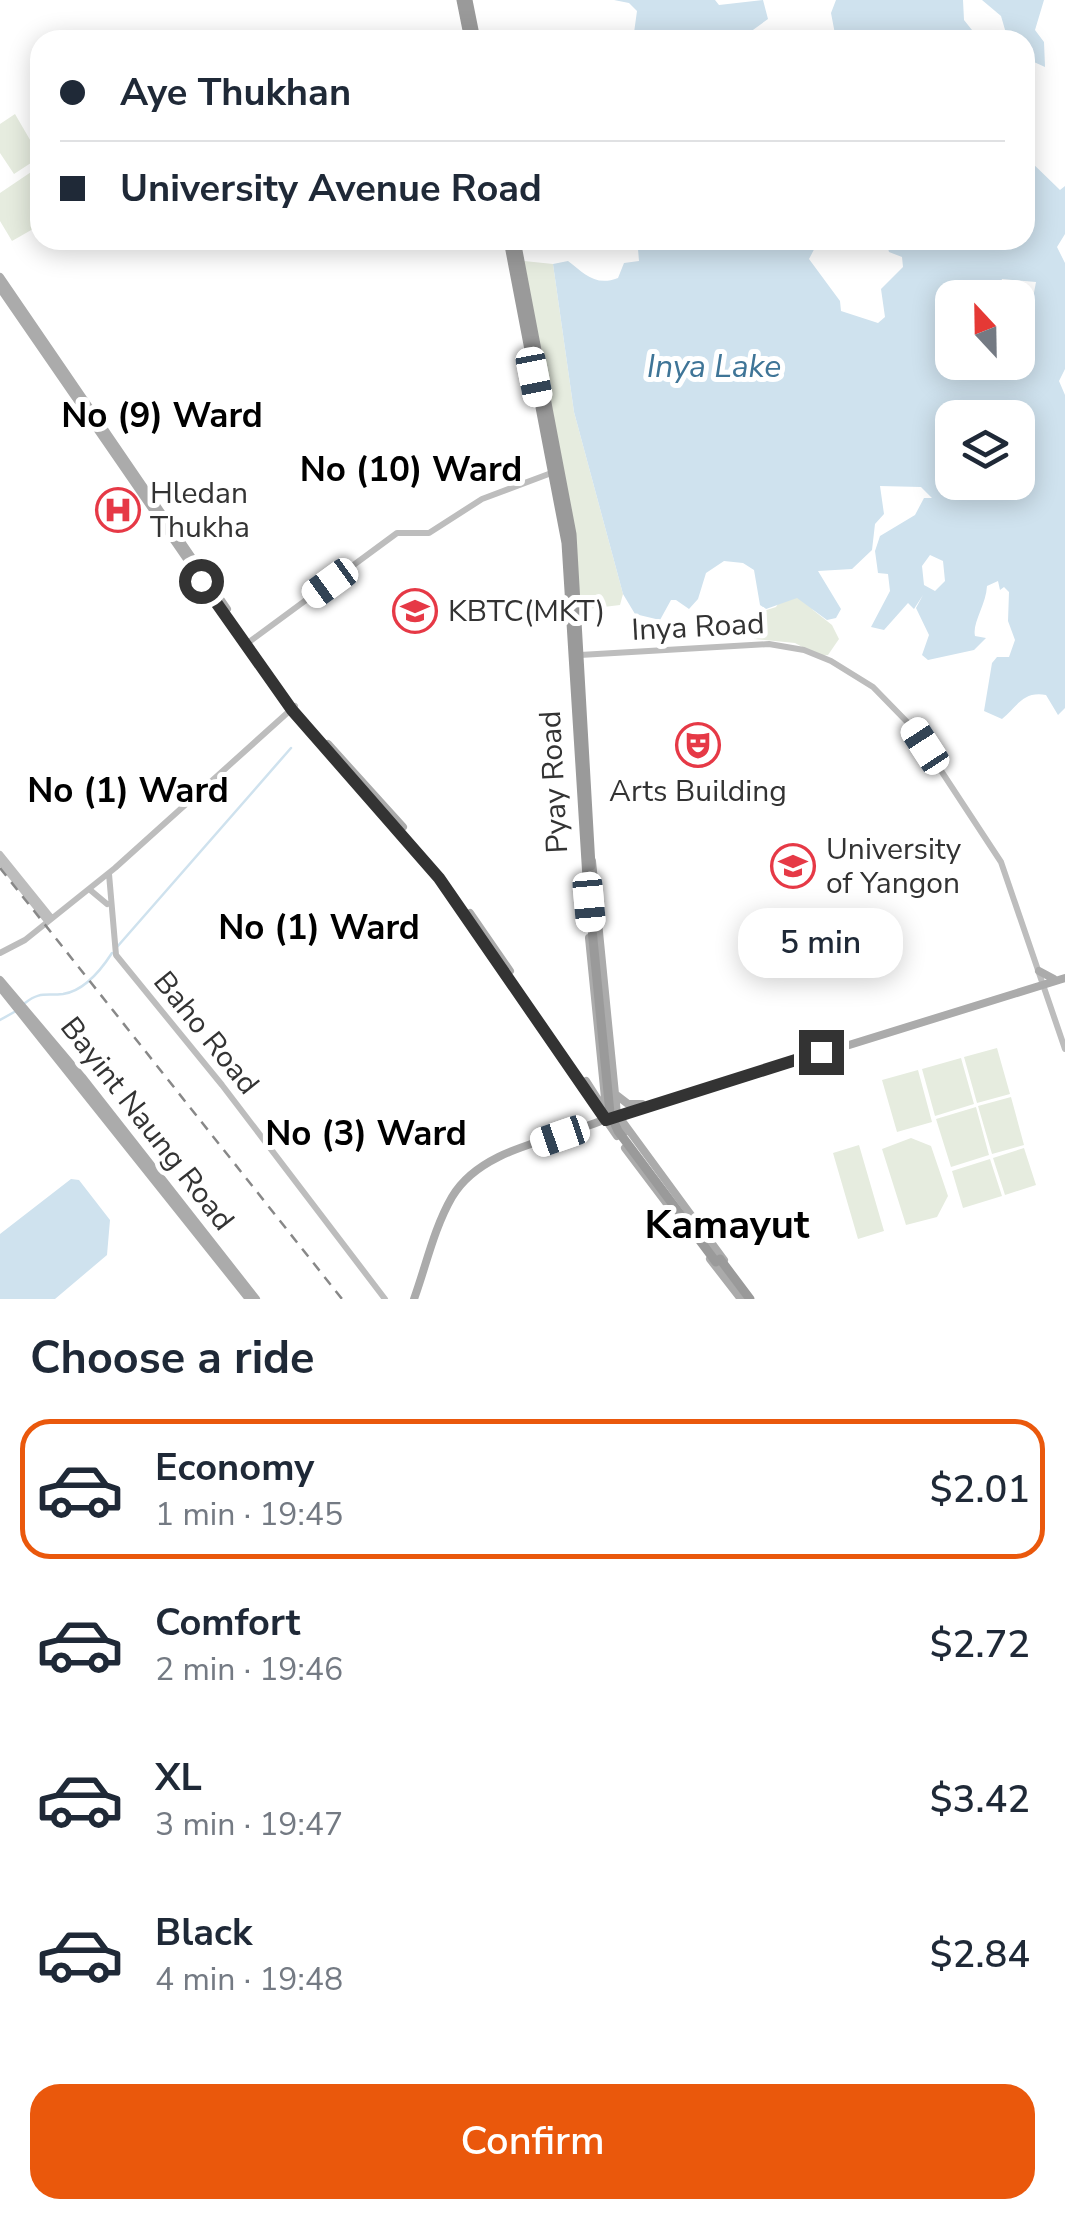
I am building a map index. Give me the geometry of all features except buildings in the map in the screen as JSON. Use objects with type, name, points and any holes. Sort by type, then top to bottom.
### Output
[{"type":"highway","points":[[465,0],[471,30]]},
{"type":"highway","name":"Pyay Road","points":[[514,250],[558,476],[572,583],[588,857],[613,1109],[624,1130],[747,1299]]},
{"type":"highway","name":"Pyay Road","points":[[588,857],[607,1098],[614,1124],[747,1299]]},
{"type":"main road","points":[[0,277],[3,289],[293,708],[439,878],[598,1109],[627,1131],[747,1299]]},
{"type":"main road","points":[[247,644],[398,533],[428,533],[482,500],[558,476]]},
{"type":"main road","points":[[247,644],[293,708],[432,862],[595,1089]]},
{"type":"main road","name":"Inya Road","points":[[575,656],[780,645],[831,661],[874,687],[913,728],[994,850],[1065,1049]]},
{"type":"main road","points":[[0,953],[26,940],[48,918],[109,874],[293,708]]},
{"type":"main road","points":[[0,854],[48,918]]},
{"type":"main road","name":"Pyay Road","points":[[588,857],[598,1051],[595,1089],[612,1117],[618,1137],[747,1299]]},
{"type":"main road","name":"Pyay Road","points":[[588,857],[612,1117]]},
{"type":"main road","points":[[0,862],[48,918]]},
{"type":"main road","name":"Baho Road","points":[[109,874],[114,952],[222,1085],[385,1299]]},
{"type":"main road","points":[[89,889],[110,908]]},
{"type":"main road","points":[[1040,971],[1062,979]]},
{"type":"main road","points":[[414,1299],[453,1196],[488,1164],[638,1108],[1062,979]]},
{"type":"main road","name":"Bayint Naung Road","points":[[0,983],[252,1299]]},
{"type":"main road","points":[[598,1051],[609,1054]]},
{"type":"main road","points":[[612,1089],[622,1101],[638,1108]]},
{"type":"main road","points":[[627,1131],[638,1108]]},
{"type":"main road","points":[[582,1128],[595,1120],[598,1109]]},
{"type":"main road","points":[[582,1128],[604,1128],[618,1137]]},
{"type":"shaded area","points":[[15,114],[30,140],[30,164],[14,174],[0,153],[0,124]]},
{"type":"shaded area","points":[[30,173],[30,231],[12,241],[0,221],[0,193]]},
{"type":"shaded area","points":[[524,261],[553,264],[574,412],[623,594],[620,605],[579,610],[554,427]]},
{"type":"shaded area","points":[[796,577],[813,610],[832,625],[839,639],[828,655],[819,656],[795,643],[754,639],[752,624],[757,613],[776,607]]},
{"type":"shaded area","points":[[997,1048],[1010,1094],[977,1103],[964,1057]]},
{"type":"shaded area","points":[[961,1058],[974,1104],[935,1116],[922,1069]]},
{"type":"shaded area","points":[[918,1070],[932,1122],[897,1132],[882,1080]]},
{"type":"shaded area","points":[[1011,1097],[1024,1145],[992,1154],[978,1106]]},
{"type":"shaded area","points":[[976,1107],[989,1155],[951,1167],[936,1119]]},
{"type":"shaded area","points":[[911,1138],[931,1146],[948,1196],[937,1217],[906,1225],[882,1149]]},
{"type":"shaded area","points":[[859,1145],[884,1231],[858,1239],[833,1153]]},
{"type":"shaded area","points":[[1024,1148],[1036,1185],[1005,1195],[993,1158]]},
{"type":"shaded area","points":[[990,1159],[1002,1196],[963,1208],[952,1171]]},
{"type":"water","points":[[614,0],[715,0],[719,5],[763,0],[768,19],[753,30],[634,30],[637,11],[629,3]]},
{"type":"water","points":[[836,0],[963,0],[964,20],[972,30],[834,30],[831,13]]},
{"type":"water","points":[[982,0],[1044,0],[1035,30],[1005,30],[1001,16]]},
{"type":"water","points":[[1035,30],[1044,42],[1045,67],[1035,62]]},
{"type":"water","name":"Inya Lake","points":[[1035,166],[1060,190],[1065,186],[1065,234],[1057,247],[1065,263],[1065,369],[1059,381],[1065,395],[1065,708],[1058,715],[1046,695],[1038,694],[1021,701],[1002,719],[984,711],[992,663],[997,657],[1009,657],[1015,640],[1008,621],[1009,592],[1004,587],[1000,590],[998,581],[987,586],[975,631],[975,636],[986,638],[974,650],[928,660],[922,655],[929,635],[916,608],[923,595],[914,609],[908,603],[884,630],[871,627],[890,591],[888,574],[878,573],[875,551],[880,536],[915,515],[924,498],[932,498],[921,487],[880,486],[884,514],[875,524],[872,550],[852,569],[818,571],[841,609],[836,618],[827,620],[797,598],[766,609],[760,605],[754,570],[743,563],[724,561],[706,573],[698,599],[689,609],[671,600],[660,620],[635,614],[623,594],[574,412],[553,264],[568,261],[603,281],[618,278],[624,263],[639,261],[638,250],[814,250],[809,259],[840,301],[841,311],[878,323],[885,317],[881,289],[903,267],[902,257],[888,250],[1035,250]],"holes":[[[930,555],[943,561],[945,581],[935,591],[924,585],[922,566]]]},
{"type":"water","points":[[71,1179],[79,1180],[110,1220],[107,1255],[55,1299],[0,1299],[0,1234]]},
{"type":"waterway","points":[[117,947],[291,748]]},
{"type":"waterway","points":[[25,1003],[39,995],[78,989],[112,953]]},
{"type":"waterway","points":[[0,1020],[16,1011]]},
{"type":"railway","points":[[0,868],[342,1299]]},
{"type":"place","name":"Hledan Thukha","points":[[118,510]]},
{"type":"place","name":"KBTC(MKT)","points":[[415,611]]},
{"type":"place","name":"Arts Building","points":[[698,745]]},
{"type":"place","name":"University of Yangon","points":[[793,866]]},
{"type":"district","name":"No (9) Ward","points":[[162,415]]},
{"type":"district","name":"No (10) Ward","points":[[411,469]]},
{"type":"district","name":"No (1) Ward","points":[[128,790]]},
{"type":"district","name":"No (1) Ward","points":[[319,927]]},
{"type":"district","name":"No (3) Ward","points":[[366,1133]]},
{"type":"district","name":"Kamayut","points":[[727,1225]]},
{"type":"route","points":[[201,581],[292,710],[439,878],[606,1120],[821,1052]]}]
